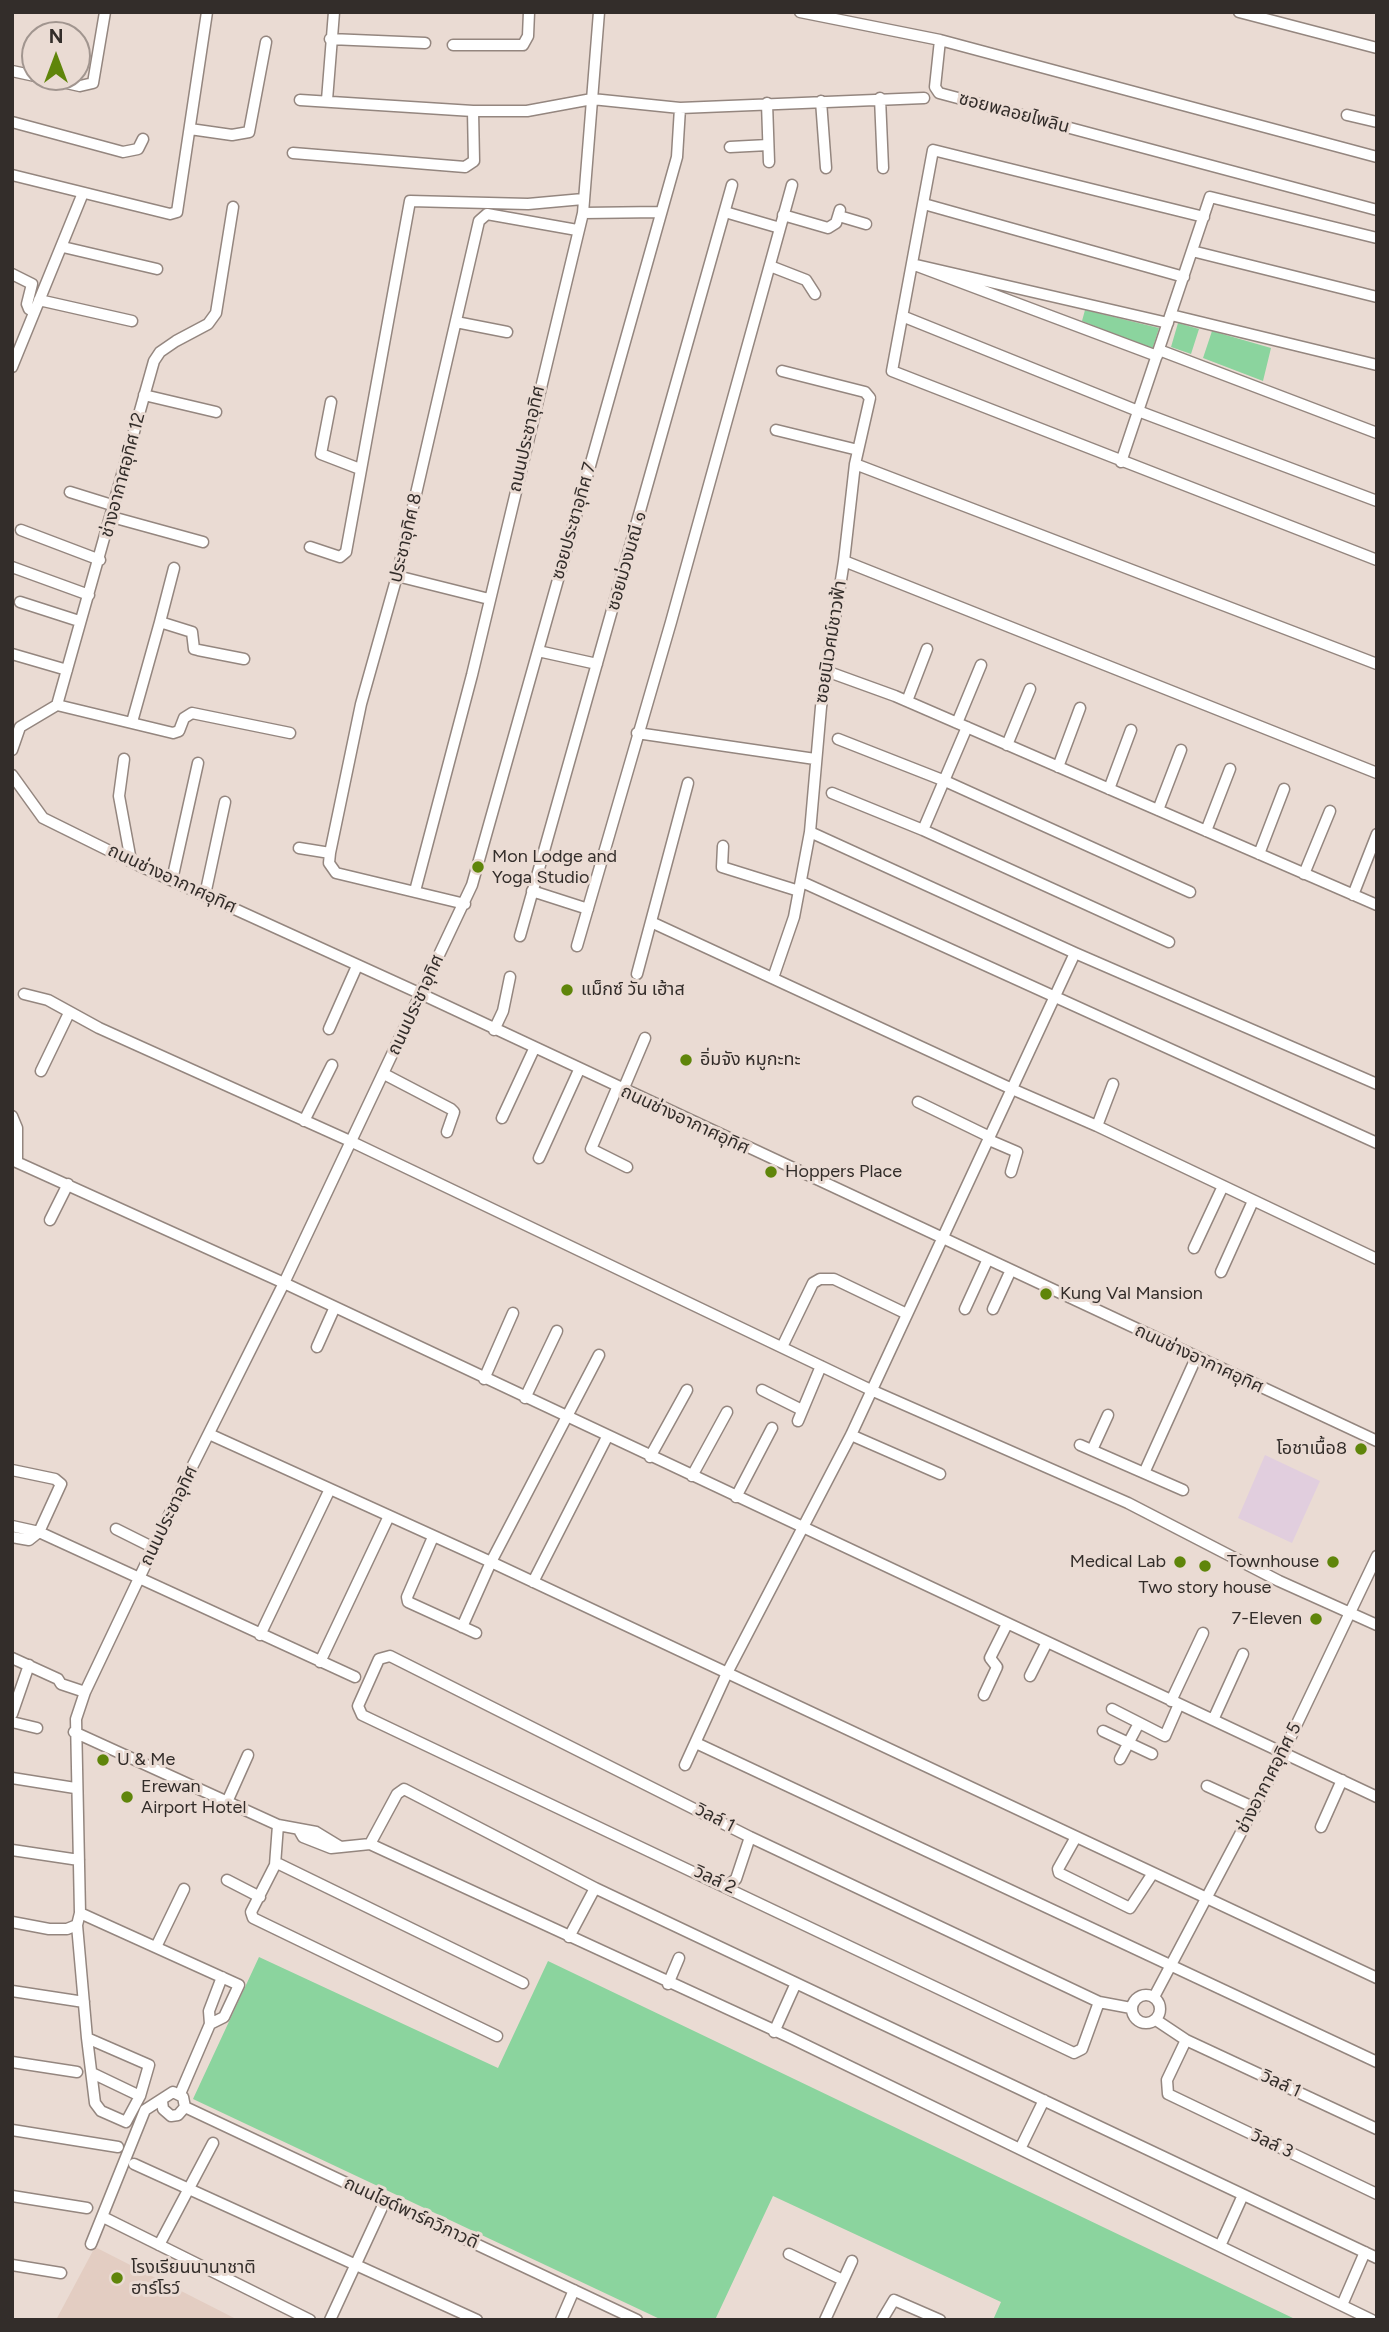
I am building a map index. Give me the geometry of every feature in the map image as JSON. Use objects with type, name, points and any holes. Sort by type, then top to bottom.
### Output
[{"type":"street","points":[[91,83],[105,12]]},
{"type":"street","points":[[12,175],[170,214],[177,212],[207,12]]},
{"type":"street","points":[[327,100],[334,12]]},
{"type":"street","points":[[453,46],[523,45],[528,36],[529,12]]},
{"type":"street","name":"ถนนประชาอุทิศ","points":[[415,891],[583,213],[598,12]]},
{"type":"street","points":[[800,12],[940,40],[1377,156]]},
{"type":"street","points":[[1239,12],[1377,48]]},
{"type":"street","points":[[330,39],[425,43]]},
{"type":"street","name":"ซอยพลอยไพลิน","points":[[940,40],[935,87],[939,93],[1377,210]]},
{"type":"street","points":[[190,129],[232,135],[249,132],[266,42]]},
{"type":"street","points":[[880,98],[883,168]]},
{"type":"street","points":[[300,100],[473,111],[527,111],[592,99],[680,108],[925,98]]},
{"type":"street","points":[[821,101],[826,168]]},
{"type":"street","points":[[766,103],[769,162]]},
{"type":"street","name":"ซอยประชาอุทิศ 7","points":[[465,904],[677,157],[680,108]]},
{"type":"street","points":[[293,153],[465,167],[474,160],[473,111]]},
{"type":"street","points":[[1347,115],[1377,122]]},
{"type":"street","points":[[12,122],[123,152],[138,149],[143,139]]},
{"type":"street","points":[[730,148],[768,145]]},
{"type":"street","points":[[1203,217],[933,150],[892,371],[1377,559]]},
{"type":"street","name":"ซอยม่วงมณี ๑","points":[[520,936],[732,185]]},
{"type":"street","points":[[577,946],[792,185]]},
{"type":"street","points":[[12,367],[83,193]]},
{"type":"street","points":[[1121,462],[1210,197],[1377,238]]},
{"type":"street","points":[[310,547],[344,556],[411,201],[528,204],[583,199]]},
{"type":"street","points":[[923,204],[1184,277]]},
{"type":"street","name":"ช่างอากาศอุทิศ 12","points":[[57,705],[154,361],[160,352],[208,324],[216,313],[233,207]]},
{"type":"street","points":[[583,213],[660,212]]},
{"type":"street","points":[[725,212],[780,228]]},
{"type":"street","points":[[783,215],[828,228],[840,213],[866,224]]},
{"type":"street","name":"ประชาอุทิศ 8","points":[[330,853],[361,704],[397,576],[481,216],[487,214],[577,230]]},
{"type":"street","points":[[63,247],[157,269]]},
{"type":"street","points":[[1192,251],[1377,297]]},
{"type":"street","points":[[912,264],[1377,365]]},
{"type":"street","points":[[912,264],[1377,433]]},
{"type":"street","points":[[770,266],[806,280],[815,294]]},
{"type":"street","points":[[12,274],[32,284],[27,304],[34,312]]},
{"type":"street","points":[[39,300],[132,321]]},
{"type":"street","points":[[902,316],[1138,411],[1377,501]]},
{"type":"street","points":[[456,322],[507,332]]},
{"type":"street","name":"ซอยนิเวศม์ชาวฟ้า","points":[[773,978],[801,886],[810,832],[815,760],[826,671],[844,561],[855,464],[870,404],[865,392],[782,371]]},
{"type":"street","points":[[145,395],[216,412]]},
{"type":"street","points":[[331,402],[321,454],[360,469]]},
{"type":"street","points":[[776,430],[858,450]]},
{"type":"street","points":[[855,464],[1377,664]]},
{"type":"street","points":[[70,492],[115,506]]},
{"type":"street","points":[[112,517],[203,542]]},
{"type":"street","points":[[20,530],[100,560]]},
{"type":"street","points":[[844,561],[1377,773]]},
{"type":"street","points":[[12,567],[89,595]]},
{"type":"street","points":[[132,722],[174,568]]},
{"type":"street","points":[[397,576],[489,599]]},
{"type":"street","points":[[20,602],[79,621]]},
{"type":"street","points":[[160,622],[192,632],[194,649],[244,659]]},
{"type":"street","points":[[907,701],[928,649]]},
{"type":"street","points":[[538,651],[597,664]]},
{"type":"street","points":[[12,654],[67,670]]},
{"type":"street","points":[[923,830],[945,781],[981,665]]},
{"type":"street","points":[[826,671],[907,701],[1377,905]]},
{"type":"street","points":[[1007,745],[1030,689]]},
{"type":"street","points":[[12,750],[20,727],[57,705],[176,733],[184,718],[192,713],[290,733]]},
{"type":"street","points":[[1058,766],[1080,708]]},
{"type":"street","points":[[1109,789],[1131,730]]},
{"type":"street","points":[[637,733],[815,760]]},
{"type":"street","points":[[838,739],[945,781],[1190,891]]},
{"type":"street","points":[[1158,810],[1181,750]]},
{"type":"street","points":[[124,760],[119,796],[131,861]]},
{"type":"street","points":[[172,880],[198,763]]},
{"type":"street","points":[[1206,831],[1230,769]]},
{"type":"street","name":"ถนนช่างอากาศอุทิศ","points":[[12,775],[43,818],[131,861],[1377,1441]]},
{"type":"street","points":[[637,974],[688,783]]},
{"type":"street","points":[[1259,854],[1284,789]]},
{"type":"street","points":[[832,793],[923,830],[1169,942]]},
{"type":"street","points":[[205,895],[225,802]]},
{"type":"street","points":[[1304,874],[1329,811]]},
{"type":"street","points":[[810,832],[1075,953],[1377,1084]]},
{"type":"street","points":[[1353,895],[1377,834]]},
{"type":"street","points":[[723,846],[722,867],[801,886],[1055,996],[1377,1143]]},
{"type":"street","points":[[299,848],[330,853],[329,863],[337,873],[465,904]]},
{"type":"street","points":[[532,891],[588,909]]},
{"type":"street","name":"ถนนประชาอุทิศ","points":[[140,2095],[130,2119],[121,2122],[96,2108],[77,1925],[80,1913],[74,1732],[81,1690],[139,1579],[284,1283],[384,1074],[419,993],[465,904]]},
{"type":"street","points":[[651,922],[1012,1090],[1097,1126],[1377,1259]]},
{"type":"street","points":[[685,1765],[727,1673],[851,1435],[1075,953]]},
{"type":"street","points":[[329,1029],[357,966]]},
{"type":"street","points":[[494,1030],[503,1012],[510,977]]},
{"type":"street","points":[[24,994],[48,1000],[69,1013],[350,1141],[871,1390],[1128,1503],[1377,1625]]},
{"type":"street","points":[[41,1071],[69,1013]]},
{"type":"street","points":[[627,1167],[592,1149],[645,1038]]},
{"type":"street","points":[[502,1118],[534,1049]]},
{"type":"street","points":[[304,1121],[332,1065]]},
{"type":"street","points":[[539,1158],[579,1070]]},
{"type":"street","points":[[384,1074],[452,1109],[454,1112],[447,1132]]},
{"type":"street","points":[[1097,1126],[1112,1084]]},
{"type":"street","points":[[918,1102],[1017,1152],[1011,1172]]},
{"type":"street","points":[[12,1116],[17,1128],[15,1161],[284,1283],[565,1418],[1377,1797]]},
{"type":"street","points":[[50,1220],[68,1184]]},
{"type":"street","points":[[1194,1248],[1223,1186]]},
{"type":"street","points":[[1221,1272],[1253,1200]]},
{"type":"street","points":[[965,1309],[987,1261]]},
{"type":"street","points":[[993,1309],[1010,1272]]},
{"type":"street","points":[[782,1347],[813,1283],[820,1279],[834,1279],[907,1314]]},
{"type":"street","points":[[317,1347],[334,1309]]},
{"type":"street","points":[[484,1379],[513,1313]]},
{"type":"street","points":[[525,1398],[557,1331]]},
{"type":"street","points":[[462,1626],[491,1562],[599,1355]]},
{"type":"street","points":[[1144,1473],[1196,1358]]},
{"type":"street","points":[[798,1421],[821,1366]]},
{"type":"street","points":[[650,1457],[687,1390]]},
{"type":"street","points":[[762,1391],[802,1410]]},
{"type":"street","points":[[692,1476],[727,1412]]},
{"type":"street","points":[[1092,1450],[1108,1415]]},
{"type":"street","points":[[736,1497],[772,1428]]},
{"type":"street","points":[[209,1434],[491,1562],[1377,1978]]},
{"type":"street","points":[[851,1435],[940,1474]]},
{"type":"street","points":[[533,1582],[607,1437]]},
{"type":"street","points":[[1080,1445],[1183,1490]]},
{"type":"street","points":[[12,1470],[55,1479],[61,1484],[39,1532],[29,1540],[12,1537]]},
{"type":"street","points":[[260,1635],[330,1489]]},
{"type":"street","points":[[320,1662],[389,1516]]},
{"type":"street","points":[[12,1526],[39,1532],[355,1677]]},
{"type":"street","points":[[116,1529],[154,1548]]},
{"type":"street","points":[[433,1536],[407,1597],[408,1602],[476,1633]]},
{"type":"street","name":"ช่างอากาศอุทิศ 5","points":[[1154,1997],[1283,1753],[1377,1556]]},
{"type":"street","points":[[984,1695],[997,1667],[990,1658],[1007,1624]]},
{"type":"street","points":[[1112,1709],[1165,1735],[1175,1702],[1203,1633]]},
{"type":"street","points":[[1030,1676],[1046,1642]]},
{"type":"street","points":[[1213,1720],[1243,1654]]},
{"type":"street","name":"วิลล์ 1","points":[[358,1706],[379,1659],[390,1656],[750,1837],[1099,2001],[1131,2008]]},
{"type":"street","points":[[12,1658],[58,1679],[63,1677],[75,1683],[81,1690]]},
{"type":"street","points":[[12,1714],[29,1665]]},
{"type":"street","name":"วิลล์ 2","points":[[358,1706],[362,1715],[1074,2053],[1082,2049],[1099,2001]]},
{"type":"street","points":[[12,1722],[37,1728]]},
{"type":"street","points":[[1120,1759],[1139,1723]]},
{"type":"street","points":[[1103,1731],[1152,1754]]},
{"type":"street","points":[[74,1732],[278,1825],[299,1830],[308,1839],[331,1848],[370,1843],[1020,2149],[1372,2320]]},
{"type":"street","points":[[696,1743],[1377,2062]]},
{"type":"street","points":[[227,1802],[248,1755]]},
{"type":"street","points":[[12,1778],[75,1788]]},
{"type":"street","points":[[1321,1827],[1342,1780]]},
{"type":"street","points":[[1207,1786],[1255,1808]]},
{"type":"street","points":[[370,1843],[397,1794],[404,1789],[595,1888],[1377,2258]]},
{"type":"street","points":[[278,1825],[275,1865],[251,1912],[253,1919],[497,2036]]},
{"type":"street","points":[[727,1886],[736,1879],[750,1837]]},
{"type":"street","points":[[1076,1837],[1059,1873],[1130,1909],[1136,1905],[1153,1873]]},
{"type":"street","points":[[12,1850],[79,1860]]},
{"type":"street","points":[[275,1865],[279,1864],[523,1983]]},
{"type":"street","points":[[226,1880],[260,1897]]},
{"type":"street","points":[[569,1937],[595,1888]]},
{"type":"street","points":[[156,1947],[184,1889]]},
{"type":"street","points":[[80,1913],[239,1985],[225,2017],[210,2024]]},
{"type":"street","points":[[12,1922],[49,1929],[67,1929],[77,1925]]},
{"type":"street","points":[[668,1984],[679,1958]]},
{"type":"street","points":[[185,2107],[180,2094],[210,2024],[209,2011],[222,1977]]},
{"type":"street","points":[[774,2032],[796,1983]]},
{"type":"street","points":[[12,1991],[84,2002]]},
{"type":"street","points":[[1139,1996],[1154,1997],[1160,2006],[1156,2020],[1140,2022],[1131,2008],[1139,1996]]},
{"type":"street","name":"วิลล์ 1","points":[[1156,2020],[1186,2040],[1377,2129]]},
{"type":"street","points":[[87,2038],[149,2065],[140,2095],[92,2073]]},
{"type":"street","name":"วิลล์ 3","points":[[1186,2040],[1167,2080],[1168,2094],[1377,2194]]},
{"type":"street","points":[[12,2062],[77,2072]]},
{"type":"street","points":[[91,2245],[145,2110],[162,2101],[169,2093],[180,2094]]},
{"type":"street","points":[[1020,2149],[1044,2100]]},
{"type":"street","name":"ถนนไฮด์พาร์ควิภาวดี","points":[[162,2101],[163,2109],[171,2116],[178,2115],[185,2107],[636,2320]]},
{"type":"street","points":[[12,2130],[118,2147]]},
{"type":"street","points":[[159,2245],[213,2143]]},
{"type":"street","points":[[134,2164],[477,2320]]},
{"type":"street","points":[[1220,2246],[1243,2195]]},
{"type":"street","points":[[12,2196],[87,2208]]},
{"type":"street","points":[[330,2320],[385,2201]]},
{"type":"street","points":[[103,2217],[310,2320]]},
{"type":"street","points":[[1342,2305],[1365,2252]]},
{"type":"street","points":[[789,2254],[843,2280]]},
{"type":"street","points":[[825,2320],[852,2261]]},
{"type":"street","points":[[12,2265],[61,2273]]},
{"type":"street","points":[[561,2320],[574,2290]]},
{"type":"street","points":[[882,2320],[894,2300],[940,2320]]},
{"type":"shaded area","points":[[1265,1455],[1320,1481],[1292,1543],[1238,1518]]},
{"type":"shaded area","name":"โรงเรียนนานาชาติ ฮาร์โรว์","points":[[95,2247],[238,2320],[56,2320]]},
{"type":"green space","points":[[1085,310],[1159,328],[1152,350],[1082,321]]},
{"type":"green space","points":[[1178,323],[1199,329],[1191,354],[1171,347]]},
{"type":"green space","points":[[1212,331],[1271,348],[1263,381],[1203,358]]},
{"type":"green space","points":[[259,1957],[498,2068],[548,1961],[1297,2320],[993,2320],[1001,2302],[773,2196],[715,2320],[662,2320],[193,2099]]},
{"type":"place","name":"Mon Lodge and Yoga Studio","points":[[478,867]]},
{"type":"place","name":"แม็กซ์ วัน เฮ้าส","points":[[567,990]]},
{"type":"place","name":"อิ่มจัง หมูกะทะ","points":[[686,1060]]},
{"type":"place","name":"Hoppers Place","points":[[771,1172]]},
{"type":"place","name":"Kung Val Mansion","points":[[1046,1294]]},
{"type":"place","name":"โอชาเนื้อ8","points":[[1361,1449]]},
{"type":"place","name":"Medical Lab","points":[[1180,1562]]},
{"type":"place","name":"Townhouse","points":[[1333,1562]]},
{"type":"place","name":"Two story house","points":[[1205,1566]]},
{"type":"place","name":"7-Eleven","points":[[1316,1619]]},
{"type":"place","name":"U & Me","points":[[103,1760]]},
{"type":"place","name":"Erewan Airport Hotel","points":[[127,1797]]},
{"type":"place","name":"โรงเรียนนานาชาติ ฮาร์โรว์","points":[[117,2278]]}]
